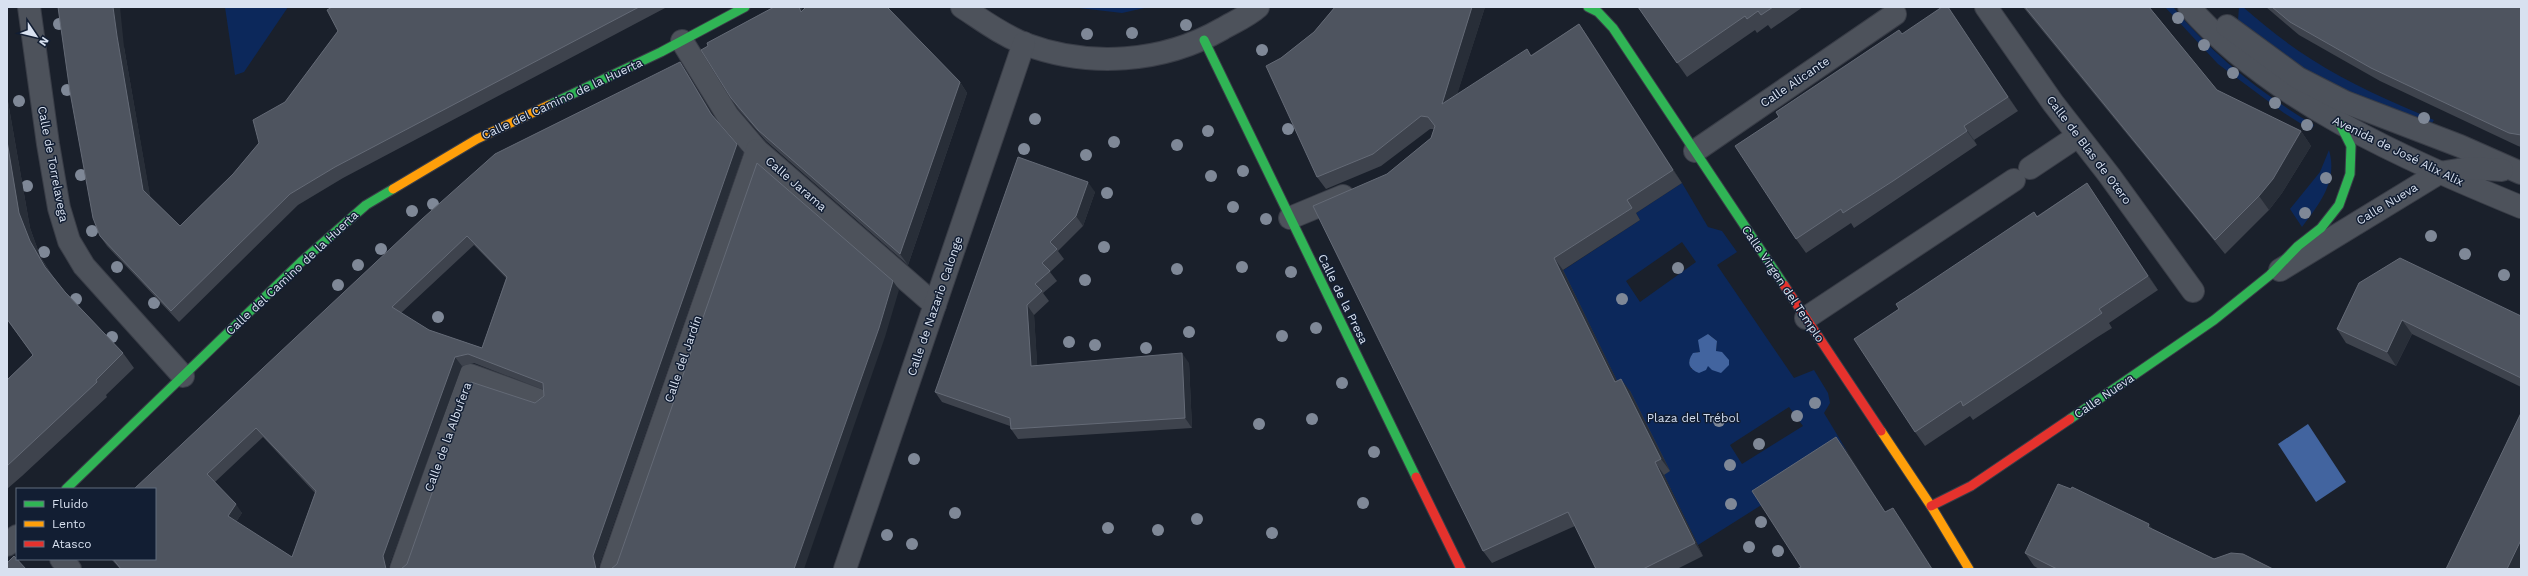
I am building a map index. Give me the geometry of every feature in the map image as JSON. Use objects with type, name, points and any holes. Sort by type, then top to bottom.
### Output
[{"type":"street","name":"Calle de Torrelavega","points":[[29,7],[49,151],[59,208],[69,241],[84,266],[183,376]]},
{"type":"street","name":"Calle del Camino de la Huerta","points":[[67,488],[301,262],[366,205],[477,139],[682,41],[745,7]]},
{"type":"street","points":[[962,7],[999,31],[1024,43],[1079,57],[1110,59],[1142,57],[1174,50],[1204,40],[1258,7]]},
{"type":"street","name":"Calle Virgen del Templo","points":[[1588,7],[1598,12],[1613,28],[1931,506],[1969,569]]},
{"type":"street","name":"Calle de Blas de Otero","points":[[1986,7],[2078,136],[2193,291]]},
{"type":"street","name":"Avenida de José Alix Alix","points":[[2189,7],[2212,33],[2249,64],[2340,124],[2438,173],[2521,207]]},
{"type":"street","name":"Avenida de José Alix Alix","points":[[2209,7],[2223,23],[2298,78],[2345,102],[2460,146],[2518,172]]},
{"type":"street","name":"Calle Alicante","points":[[1695,151],[1895,14]]},
{"type":"street","name":"Calle de la Presa","points":[[1204,40],[1461,569]]},
{"type":"street","name":"Calle Jarama","points":[[682,41],[728,116],[757,150],[935,305]]},
{"type":"street","name":"Calle de Nazario Calonge","points":[[845,569],[1024,43]]},
{"type":"street","name":"Calle Nueva","points":[[1931,506],[1971,486],[2214,320],[2270,275],[2298,246],[2322,228],[2339,204],[2350,174],[2351,146],[2340,124]]},
{"type":"street","points":[[1806,318],[2078,136]]},
{"type":"street","name":"Calle del Jardín","points":[[611,569],[757,150]]},
{"type":"street","name":"Calle Nueva","points":[[2270,275],[2438,173],[2470,168],[2518,172]]},
{"type":"street","points":[[1290,218],[1360,189]]},
{"type":"street","name":"Calle de la Albufera","points":[[401,569],[470,375],[539,400]]},
{"type":"street","points":[[7,545],[16,537]]},
{"type":"street","points":[[62,560],[70,569]]},
{"type":"green space","points":[[225,7],[288,7],[244,72],[235,75]]},
{"type":"green space","points":[[1071,7],[1149,7],[1122,13]]},
{"type":"green space","points":[[2165,7],[2173,7],[2204,41],[2238,72],[2275,100],[2314,125],[2311,130],[2284,113],[2218,64]]},
{"type":"green space","points":[[2239,7],[2243,7],[2285,41],[2340,77],[2434,120],[2432,123],[2389,109],[2332,86],[2319,79],[2287,58],[2238,20]]},
{"type":"green space","points":[[2329,150],[2331,172],[2326,191],[2302,227],[2290,209],[2320,172]]},
{"type":"green space","name":"Plaza del Trébol","points":[[1682,183],[1708,227],[1722,231],[1737,252],[1717,265],[1794,378],[1814,370],[1828,393],[1830,403],[1824,413],[1847,451],[1698,545],[1664,475],[1669,471],[1630,392],[1624,395],[1559,273],[1640,220],[1636,213]],"holes":[[[1682,242],[1696,262],[1640,302],[1626,281]],[[1708,334],[1717,341],[1716,351],[1707,366],[1691,369],[1689,361],[1697,352],[1700,352]],[[1789,407],[1803,426],[1742,464],[1730,445]]]},
{"type":"shaded area","points":[[1708,334],[1717,341],[1716,351],[1722,352],[1729,360],[1729,365],[1721,373],[1712,370],[1708,366],[1706,370],[1699,373],[1691,368],[1689,363],[1693,353],[1700,352],[1698,340]]},
{"type":"shaded area","points":[[2308,424],[2346,482],[2316,502],[2278,444]]},
{"type":"building","points":[[58,7],[113,7],[143,190],[180,226],[233,174],[259,143],[253,120],[285,102],[338,31],[327,10],[332,7],[639,7],[335,167],[290,194],[171,311],[100,236],[93,218],[70,92]]},
{"type":"building","points":[[774,7],[799,7],[801,12],[806,7],[887,7],[960,82],[900,254],[758,130],[731,98],[701,50],[708,46],[707,43]]},
{"type":"building","points":[[1335,7],[1472,7],[1442,104],[1527,49],[1531,56],[1579,24],[1673,170],[1627,200],[1632,208],[1554,258],[1615,382],[1621,379],[1661,459],[1655,462],[1695,543],[1643,569],[1596,569],[1568,512],[1483,551],[1313,206],[1387,174],[1431,138],[1435,126],[1428,117],[1421,116],[1373,154],[1317,177],[1266,66],[1281,58],[1314,32]]},
{"type":"building","points":[[1638,7],[1773,7],[1761,15],[1758,11],[1747,19],[1745,16],[1677,63]]},
{"type":"building","points":[[1942,7],[1948,7],[2008,97],[1964,126],[1967,131],[1893,181],[1843,213],[1841,209],[1796,239],[1735,146],[1779,117],[1776,112],[1899,30],[1902,34]]},
{"type":"building","points":[[2025,7],[2149,7],[2217,90],[2301,131],[2273,179],[2259,196],[2215,240]]},
{"type":"building","points":[[2272,7],[2521,7],[2521,135],[2509,133],[2371,68],[2290,22]]},
{"type":"building","points":[[680,62],[711,114],[737,144],[593,556],[596,569],[401,569],[407,564],[471,382],[535,403],[544,396],[543,383],[468,354],[455,357],[383,556],[386,569],[121,569],[114,560],[156,560],[156,488],[135,488],[422,219],[495,154]],"holes":[[[467,236],[507,277],[482,348],[429,330],[392,307]],[[256,428],[316,491],[292,557],[228,516],[236,504],[207,474]]]},
{"type":"building","points":[[7,141],[19,213],[30,241],[45,267],[65,292],[123,353],[96,380],[97,382],[7,466],[7,380],[33,355],[7,319]]},
{"type":"building","points":[[1018,157],[1088,182],[1076,216],[1050,242],[1057,249],[1042,263],[1050,271],[1035,284],[1042,291],[1027,305],[1031,366],[1182,353],[1185,418],[1011,429],[1010,418],[935,392]]},
{"type":"building","points":[[757,163],[893,281],[879,328],[794,569],[611,569],[617,564]]},
{"type":"building","points":[[2087,183],[2148,276],[2099,309],[2102,313],[2086,324],[1963,406],[1961,401],[1915,432],[1854,339],[1899,309],[1896,304],[2034,212],[2037,217]]},
{"type":"building","points":[[2400,258],[2521,316],[2521,378],[2402,320],[2387,352],[2337,329],[2359,283]]},
{"type":"building","points":[[2521,413],[2521,540],[2507,569],[2446,569]]},
{"type":"building","points":[[1836,437],[1885,512],[1893,508],[1932,569],[1797,569],[1801,567],[1752,491]]},
{"type":"building","points":[[2058,484],[2071,489],[2072,487],[2149,524],[2148,527],[2214,559],[2231,553],[2243,554],[2273,569],[2057,569],[2025,553]]},
{"type":"building","points":[[14,556],[16,560],[26,569],[7,569],[7,563]]},
{"type":"traffic: fast","points":[[549,105],[661,52],[745,7]]},
{"type":"traffic: fast","points":[[1588,7],[1598,12],[1613,28],[1784,285]]},
{"type":"traffic: fast","points":[[1204,40],[1416,477]]},
{"type":"traffic: fast","points":[[2070,419],[2214,320],[2270,275],[2298,246],[2321,228],[2339,205],[2350,174],[2351,146],[2340,124]]},
{"type":"traffic: fast","points":[[67,488],[301,262],[366,205],[393,189]]},
{"type":"traffic: slow","points":[[393,189],[477,139],[549,105]]},
{"type":"traffic: slow","points":[[1881,431],[1931,506],[1969,569]]},
{"type":"traffic: jam","points":[[1784,285],[1881,431]]},
{"type":"traffic: jam","points":[[1931,506],[1971,486],[2070,419]]},
{"type":"traffic: jam","points":[[1416,477],[1461,569]]}]
